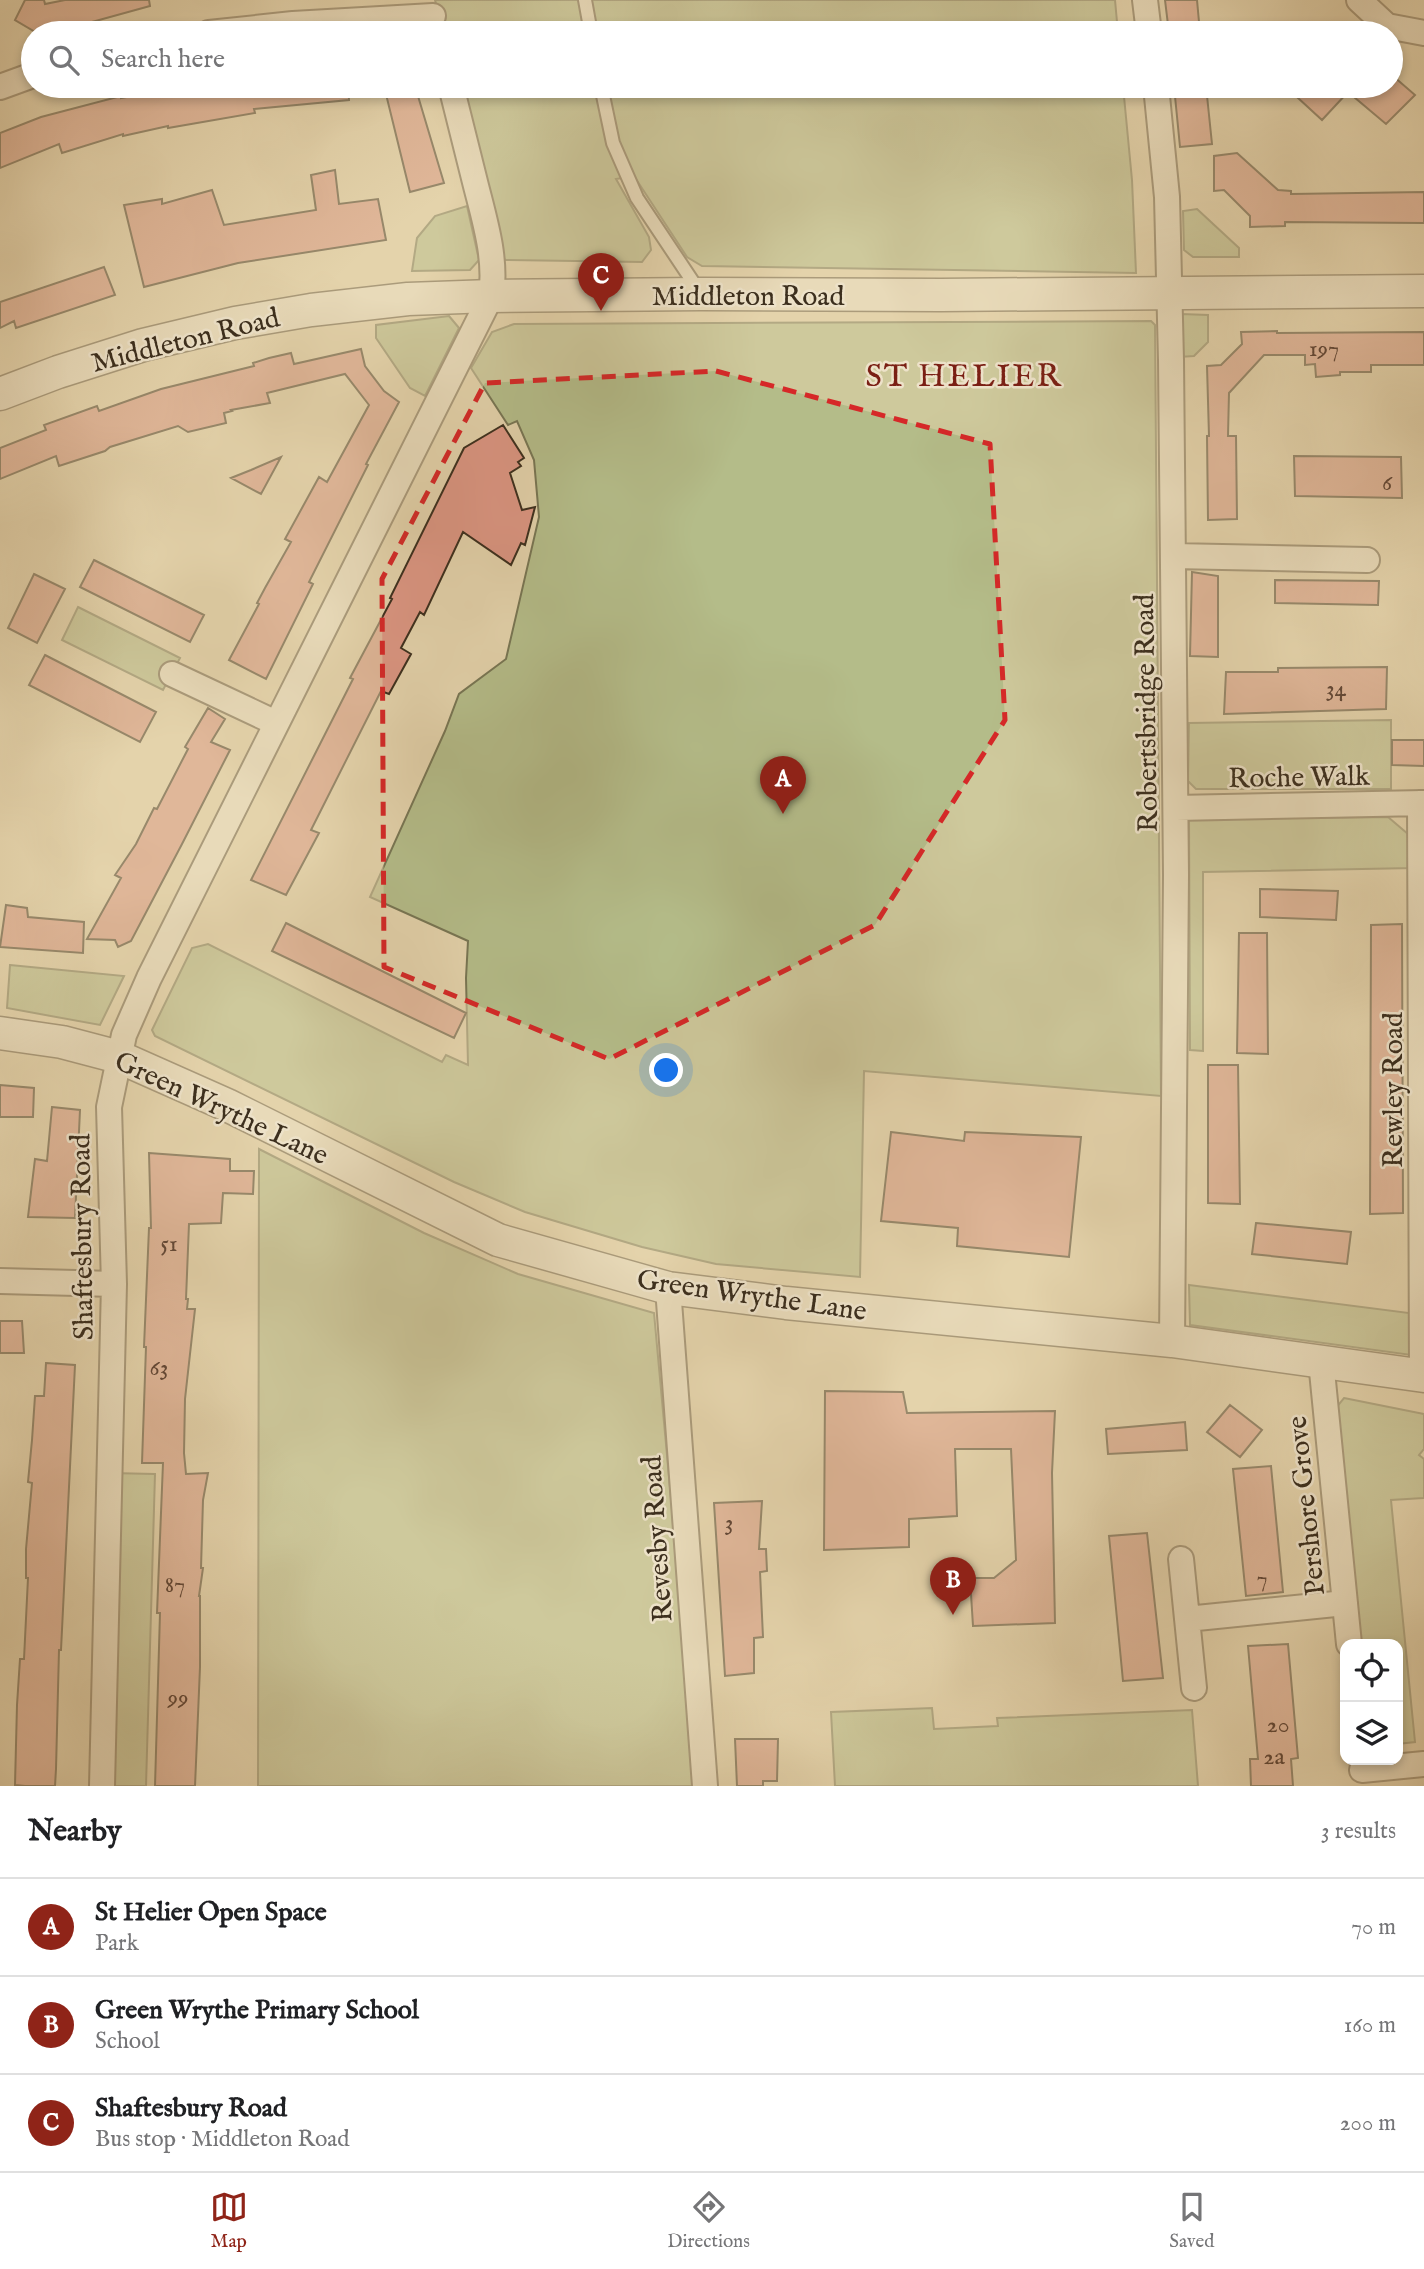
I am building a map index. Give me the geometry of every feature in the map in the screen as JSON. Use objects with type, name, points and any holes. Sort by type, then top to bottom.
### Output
[{"type":"street","points":[[1145,0],[1148,21]]},
{"type":"street","points":[[1359,0],[1382,21]]},
{"type":"street","points":[[346,21],[433,16]]},
{"type":"street","points":[[1403,29],[1424,33]]},
{"type":"street","points":[[0,87],[21,79]]},
{"type":"street","points":[[454,98],[492,261],[491,296]]},
{"type":"street","name":"Robertsbridge Road","points":[[1157,98],[1167,197],[1170,293],[1175,808],[1172,1341]]},
{"type":"street","name":"Middleton Road","points":[[0,394],[143,345],[235,323],[382,301],[491,296],[1424,291]]},
{"type":"street","name":"Shaftesbury Road","points":[[102,1786],[114,1284],[109,1107],[124,1035],[149,978],[491,296]]},
{"type":"street","points":[[1173,556],[1367,561]]},
{"type":"street","points":[[172,674],[276,723]]},
{"type":"street","name":"Roche Walk","points":[[1175,808],[1422,803]]},
{"type":"street","name":"Rewley Road","points":[[1422,803],[1423,1376]]},
{"type":"street","name":"Green Wrythe Lane","points":[[0,1033],[62,1042],[119,1057],[227,1105],[498,1240],[668,1288],[786,1303],[1172,1341],[1423,1376]]},
{"type":"street","points":[[0,1281],[114,1284]]},
{"type":"street","name":"Revesby Road","points":[[668,1288],[705,1786]]},
{"type":"street","name":"Pershore Grove","points":[[1321,1361],[1349,1639]]},
{"type":"street","points":[[1181,1559],[1194,1688]]},
{"type":"street","points":[[1187,1619],[1345,1603]]},
{"type":"street","points":[[1362,1772],[1424,1764]]},
{"type":"lane","points":[[585,0],[589,21]]},
{"type":"lane","points":[[604,98],[613,143],[638,198],[701,294]]},
{"type":"highlighted area","points":[[716,371],[990,444],[1005,720],[875,925],[609,1059],[384,967],[382,579],[485,383]]},
{"type":"green space","points":[[435,0],[1115,0],[1117,21],[441,21]]},
{"type":"green space","points":[[460,98],[1124,98],[1132,180],[1136,273],[702,266],[687,257],[634,176],[616,179],[649,237],[651,250],[642,262],[505,260],[497,243]]},
{"type":"green space","points":[[467,206],[479,260],[470,270],[412,271],[417,238],[435,216]]},
{"type":"green space","points":[[1197,209],[1239,248],[1239,257],[1193,257],[1184,250],[1183,211]]},
{"type":"green space","points":[[1181,314],[1208,315],[1208,342],[1194,356],[1179,357]]},
{"type":"green space","points":[[449,316],[459,328],[425,396],[410,388],[376,338],[376,325]]},
{"type":"green space","points":[[1151,321],[1155,325],[1161,1096],[864,1071],[860,1277],[716,1264],[642,1247],[525,1212],[454,1182],[155,1036],[152,1030],[192,948],[208,944],[442,1062],[446,1055],[468,1065],[468,941],[370,897],[459,694],[506,659],[539,517],[534,460],[517,421],[508,425],[471,368],[492,332],[514,324]]},
{"type":"green space","points":[[78,607],[180,658],[163,690],[62,640]]},
{"type":"green space","points":[[1391,720],[1391,789],[1196,789],[1188,781],[1189,723]]},
{"type":"green space","points":[[1388,817],[1415,840],[1414,868],[1203,872],[1203,1051],[1190,1050],[1189,819]]},
{"type":"green space","points":[[10,965],[124,976],[100,1025],[7,1008]]},
{"type":"green space","points":[[259,1149],[424,1233],[518,1274],[654,1313],[693,1786],[258,1786]]},
{"type":"green space","points":[[1189,1285],[1417,1314],[1411,1355],[1190,1325]]},
{"type":"green space","points":[[1344,1398],[1424,1414],[1424,1449],[1419,1455],[1424,1459],[1424,1498],[1391,1500],[1415,1742],[1403,1743],[1403,1639],[1358,1639],[1335,1409]]},
{"type":"green space","points":[[110,1473],[155,1474],[146,1786],[102,1786]]},
{"type":"green space","points":[[932,1708],[934,1729],[998,1726],[997,1718],[1192,1710],[1198,1786],[835,1786],[831,1712]]},
{"type":"building","points":[[25,0],[44,0],[45,4],[65,0],[149,0],[150,6],[96,21],[21,21],[21,24],[15,20]]},
{"type":"building","points":[[1165,0],[1197,0],[1199,21],[1168,21]]},
{"type":"building","points":[[1403,85],[1415,95],[1386,124],[1355,98],[1403,98]]},
{"type":"building","points":[[113,98],[349,100],[254,109],[255,113],[123,134],[62,153],[59,144],[0,168],[0,133],[41,117]]},
{"type":"building","points":[[387,98],[419,98],[444,183],[410,192]]},
{"type":"building","points":[[1175,98],[1207,98],[1212,144],[1180,147]]},
{"type":"building","points":[[1298,98],[1342,98],[1322,120]]},
{"type":"building","points":[[1237,153],[1278,190],[1291,191],[1291,194],[1424,192],[1424,223],[1285,222],[1285,226],[1250,227],[1250,216],[1224,190],[1214,191],[1214,156]]},
{"type":"building","points":[[335,170],[339,204],[378,199],[386,240],[238,263],[144,287],[124,205],[162,199],[162,204],[212,190],[224,225],[316,210],[311,175]]},
{"type":"building","points":[[104,267],[115,295],[16,328],[14,321],[0,328],[0,302]]},
{"type":"building","points":[[1241,332],[1424,332],[1424,365],[1371,365],[1371,372],[1340,372],[1340,375],[1316,377],[1315,364],[1305,365],[1305,355],[1264,355],[1229,393],[1228,436],[1236,436],[1237,519],[1208,520],[1207,366],[1221,365],[1242,344]]},
{"type":"building","points":[[361,349],[365,366],[384,391],[399,402],[309,582],[313,584],[266,679],[229,660],[291,542],[285,539],[319,477],[327,482],[369,405],[345,374],[267,393],[270,403],[224,413],[226,423],[188,432],[178,426],[59,466],[56,456],[0,479],[0,448],[46,430],[44,425],[97,406],[99,411],[161,389],[254,366],[253,363],[269,358],[291,353],[294,364]]},
{"type":"building","points":[[503,425],[524,458],[518,462],[521,466],[510,473],[522,510],[535,507],[525,545],[521,543],[511,565],[463,532],[424,615],[420,612],[401,648],[411,654],[389,694],[381,691],[311,830],[319,833],[286,895],[251,880],[353,679],[350,678],[392,599],[390,598],[464,448]]},
{"type":"building","points":[[1294,456],[1401,457],[1402,498],[1295,496]]},
{"type":"building","points":[[281,457],[261,494],[231,478],[251,470]]},
{"type":"building","points":[[94,560],[204,615],[190,642],[80,587]]},
{"type":"building","points":[[1192,572],[1218,576],[1218,657],[1190,656]]},
{"type":"building","points":[[34,574],[65,589],[37,643],[8,628]]},
{"type":"building","points":[[1275,580],[1379,581],[1378,605],[1275,603]]},
{"type":"building","points":[[45,655],[156,712],[140,742],[29,685]]},
{"type":"building","points":[[1387,667],[1386,709],[1224,714],[1226,672],[1278,672],[1278,668]]},
{"type":"building","points":[[208,708],[225,719],[211,742],[230,750],[182,844],[131,941],[118,947],[115,940],[87,939],[121,878],[115,875],[136,844],[154,808],[157,809],[188,749],[185,747]]},
{"type":"building","points":[[1392,740],[1424,740],[1424,766],[1392,765]]},
{"type":"building","points":[[1260,889],[1338,891],[1336,920],[1260,917]]},
{"type":"building","points":[[6,905],[27,908],[28,917],[84,922],[83,953],[0,947]]},
{"type":"building","points":[[286,923],[466,1013],[454,1038],[272,951]]},
{"type":"building","points":[[1402,924],[1403,1213],[1370,1214],[1371,925]]},
{"type":"building","points":[[1239,933],[1267,933],[1268,1054],[1237,1053]]},
{"type":"building","points":[[1208,1065],[1238,1065],[1240,1204],[1208,1203]]},
{"type":"building","points":[[0,1085],[34,1088],[33,1117],[0,1117]]},
{"type":"building","points":[[52,1107],[80,1110],[75,1218],[28,1217],[35,1159],[47,1161]]},
{"type":"building","points":[[891,1132],[964,1141],[965,1132],[1081,1137],[1069,1257],[957,1246],[958,1228],[881,1221]]},
{"type":"building","points":[[149,1153],[230,1159],[230,1171],[254,1171],[253,1194],[223,1193],[221,1223],[189,1224],[186,1299],[187,1309],[195,1309],[185,1399],[184,1453],[186,1474],[208,1473],[203,1500],[203,1568],[199,1596],[200,1667],[195,1786],[155,1786],[160,1613],[157,1613],[163,1463],[142,1463],[144,1347],[151,1228]]},
{"type":"building","points":[[1256,1223],[1351,1232],[1347,1264],[1252,1254]]},
{"type":"building","points":[[0,1321],[22,1321],[24,1353],[0,1353]]},
{"type":"building","points":[[46,1363],[75,1365],[59,1650],[56,1769],[55,1786],[25,1786],[15,1785],[17,1705],[20,1659],[24,1659],[28,1578],[26,1549],[32,1483],[28,1482],[35,1396],[44,1396]]},
{"type":"building","points":[[825,1391],[903,1392],[907,1413],[1055,1411],[1052,1473],[1055,1623],[973,1626],[970,1578],[994,1578],[1016,1560],[1011,1449],[955,1449],[957,1516],[909,1519],[909,1547],[824,1550]]},
{"type":"building","points":[[1230,1405],[1262,1430],[1240,1457],[1207,1432]]},
{"type":"building","points":[[1185,1422],[1187,1450],[1108,1454],[1106,1429]]},
{"type":"building","points":[[1271,1466],[1283,1592],[1246,1596],[1233,1469]]},
{"type":"building","points":[[762,1501],[759,1549],[766,1549],[767,1571],[760,1572],[763,1637],[754,1638],[754,1673],[725,1676],[714,1503]]},
{"type":"building","points":[[1147,1533],[1163,1678],[1123,1681],[1109,1536]]},
{"type":"building","points":[[1288,1644],[1298,1758],[1291,1759],[1293,1786],[1251,1786],[1250,1759],[1258,1759],[1248,1646]]},
{"type":"building","points":[[735,1739],[778,1739],[777,1781],[763,1781],[763,1786],[737,1786]]},
{"type":"place","name":"Shaftesbury Road","points":[[601,311]]},
{"type":"place","name":"St Helier Open Space","points":[[783,814]]},
{"type":"place","name":"Green Wrythe Primary School","points":[[953,1615]]},
{"type":"district","name":"ST HELIER","points":[[964,375]]}]
